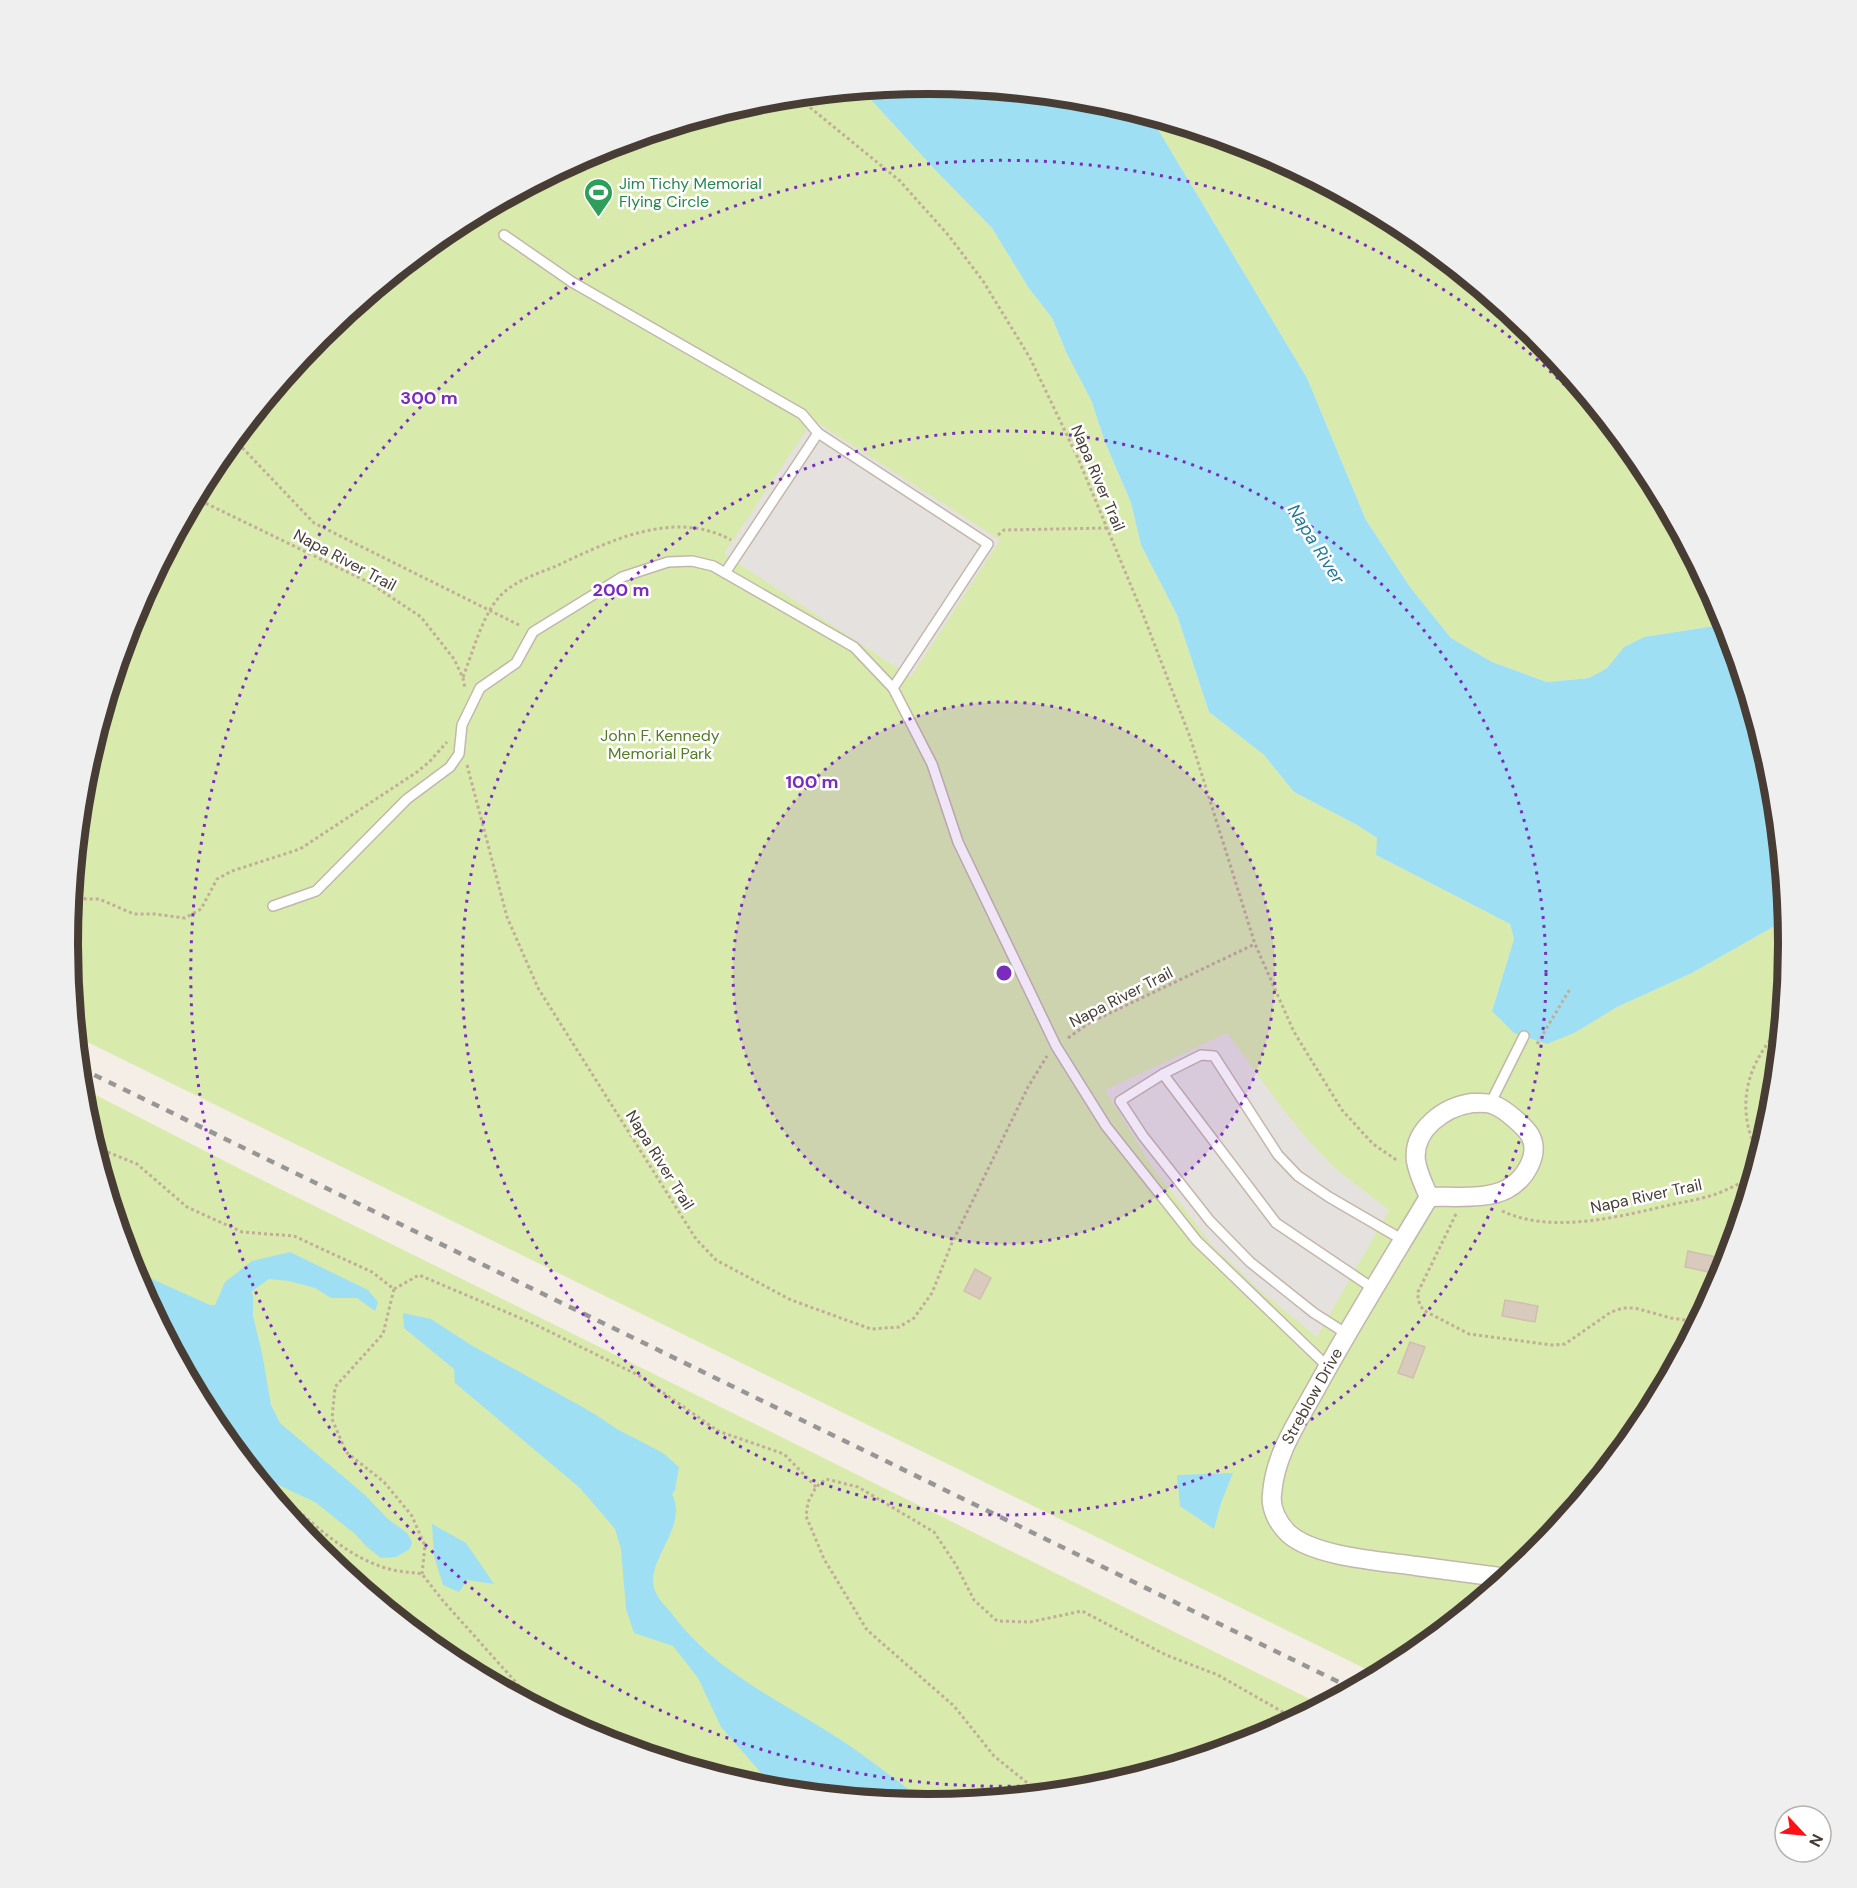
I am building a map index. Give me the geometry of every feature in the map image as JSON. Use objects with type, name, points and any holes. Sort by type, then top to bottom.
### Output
[{"type":"street","points":[[1490,1104],[1503,1110],[1530,1135],[1533,1152],[1528,1169],[1518,1181],[1493,1195],[1429,1197],[1419,1175],[1416,1160],[1419,1139],[1431,1122],[1448,1110],[1460,1105],[1490,1104]]},
{"type":"street","name":"Streblow Drive","points":[[1429,1197],[1347,1334],[1282,1450],[1275,1477],[1272,1508],[1288,1533],[1316,1548],[1351,1556],[1496,1576]]},
{"type":"lane","points":[[504,235],[582,288],[802,414],[818,433],[987,544],[893,688]]},
{"type":"lane","points":[[725,573],[818,433]]},
{"type":"lane","points":[[273,906],[316,891],[407,799],[450,767],[459,754],[462,725],[480,688],[516,663],[533,632],[622,577],[668,562],[692,561],[713,566],[854,647],[893,688],[932,764],[958,842],[1056,1046],[1106,1126],[1197,1241],[1328,1367]]},
{"type":"lane","points":[[1490,1104],[1524,1036]]},
{"type":"lane","points":[[1347,1334],[1314,1313],[1250,1262],[1210,1221],[1143,1136],[1120,1101],[1163,1074],[1201,1055],[1214,1056],[1278,1155],[1298,1176],[1403,1240]]},
{"type":"lane","points":[[1163,1074],[1276,1223],[1374,1289]]},
{"type":"path","name":"Napa River Trail","points":[[805,103],[900,181],[949,236],[983,281],[1030,358],[1077,456],[1144,617],[1190,738],[1255,944],[1294,1032],[1342,1110],[1373,1144],[1419,1175]]},
{"type":"path","points":[[240,445],[315,523],[533,632]]},
{"type":"path","name":"Napa River Trail","points":[[202,502],[370,583],[421,617],[454,659],[463,678],[465,689]]},
{"type":"path","points":[[463,678],[490,611],[501,595],[515,584],[633,533],[667,527],[691,526],[722,534],[743,546]]},
{"type":"path","points":[[987,544],[1004,530],[1107,528]]},
{"type":"path","points":[[80,898],[99,899],[134,914],[185,918],[201,909],[217,879],[232,871],[300,849],[417,772],[462,725]]},
{"type":"path","name":"Napa River Trail","points":[[465,758],[507,917],[538,988],[696,1239],[716,1260],[791,1300],[871,1329],[899,1327],[914,1318],[932,1293],[951,1245],[1028,1087],[1056,1046],[1089,1023],[1255,944]]},
{"type":"path","points":[[1536,1045],[1570,989]]},
{"type":"path","points":[[1754,1146],[1745,1115],[1748,1092],[1757,1060],[1774,1036]]},
{"type":"path","points":[[104,1152],[137,1164],[187,1207],[242,1232],[294,1236],[372,1272],[394,1288]]},
{"type":"path","name":"Napa River Trail","points":[[1475,1196],[1504,1213],[1532,1220],[1577,1222],[1635,1214],[1700,1199],[1720,1193],[1745,1181]]},
{"type":"path","points":[[1475,1196],[1455,1215],[1418,1292],[1418,1300],[1423,1310],[1469,1334],[1552,1345],[1565,1344],[1611,1312],[1623,1308],[1635,1308],[1690,1321],[1697,1307]]},
{"type":"path","points":[[422,1574],[425,1546],[412,1516],[384,1482],[346,1452],[332,1419],[335,1388],[383,1334],[394,1288],[419,1275],[532,1323],[638,1375],[718,1431],[784,1454],[816,1487]]},
{"type":"path","points":[[1033,1788],[994,1756],[954,1706],[867,1630],[824,1559],[806,1516],[808,1502],[816,1487],[826,1479],[858,1487],[933,1532],[956,1565],[975,1600],[997,1621],[1030,1622],[1082,1611],[1166,1655],[1218,1675],[1288,1715]]},
{"type":"path","points":[[279,1493],[352,1553],[389,1569],[422,1574],[525,1693]]},
{"type":"green space","name":"John F. Kennedy Memorial Park","points":[[867,96],[992,228],[1028,287],[1052,318],[1067,354],[1091,400],[1105,442],[1131,503],[1141,545],[1177,615],[1209,712],[1264,755],[1294,792],[1357,825],[1378,839],[1376,855],[1510,924],[1514,939],[1492,1011],[1617,1007],[1692,973],[1778,924],[1777,1000],[1772,1055],[1763,1110],[1750,1164],[1734,1217],[1714,1269],[1665,1369],[1636,1417],[1603,1462],[1568,1505],[1530,1545],[1446,1619],[1370,1671],[84,1040],[78,944],[80,888],[85,833],[94,778],[123,671],[166,568],[221,471],[289,383],[327,343],[411,269],[503,207],[603,158],[708,122],[817,101]]},
{"type":"green space","points":[[1155,124],[1254,158],[1354,207],[1446,269],[1489,305],[1568,383],[1636,471],[1691,568],[1717,626],[1644,637],[1624,647],[1607,668],[1589,678],[1547,682],[1492,662],[1451,638],[1410,587],[1366,520],[1307,378]]},
{"type":"green space","points":[[91,1093],[242,1170],[1315,1702],[1254,1730],[1149,1766],[1040,1787],[984,1793],[928,1795],[873,1793],[817,1787],[708,1766],[603,1730],[552,1707],[503,1681],[411,1619],[327,1545],[289,1505],[254,1462],[221,1417],[192,1369],[143,1269],[123,1217],[107,1164]]},
{"type":"shaded area","points":[[813,420],[1000,540],[911,677],[724,554]]},
{"type":"shaded area","points":[[1227,1033],[1309,1141],[1337,1170],[1389,1210],[1317,1337],[1264,1294],[1212,1245],[1153,1168],[1105,1090]]},
{"type":"water","name":"Napa River","points":[[984,95],[1094,110],[1155,124],[1307,378],[1366,520],[1410,587],[1451,638],[1492,662],[1547,682],[1589,678],[1607,668],[1624,647],[1644,637],[1717,626],[1734,671],[1763,778],[1772,833],[1778,924],[1692,973],[1617,1007],[1576,1032],[1547,1044],[1514,1033],[1492,1011],[1514,939],[1510,924],[1376,855],[1377,838],[1294,792],[1264,755],[1209,712],[1177,615],[1141,545],[1131,503],[1105,442],[1091,400],[1067,354],[1052,318],[1028,287],[992,228],[867,96]]},
{"type":"water","points":[[290,1252],[368,1290],[378,1302],[375,1311],[357,1298],[331,1298],[315,1288],[289,1281],[269,1279],[251,1292],[253,1316],[271,1405],[280,1423],[365,1495],[388,1519],[407,1533],[412,1542],[410,1549],[396,1557],[381,1558],[315,1502],[269,1481],[221,1417],[192,1369],[146,1276],[210,1305],[215,1305],[225,1282],[252,1261]]},
{"type":"water","points":[[403,1313],[431,1319],[471,1345],[663,1453],[679,1467],[675,1490],[672,1494],[676,1507],[675,1520],[659,1557],[653,1582],[662,1602],[690,1636],[730,1670],[841,1740],[915,1795],[817,1787],[766,1778],[721,1727],[698,1678],[673,1646],[634,1633],[626,1609],[621,1549],[615,1529],[580,1488],[455,1383],[454,1369],[404,1328]]},
{"type":"water","points":[[1233,1473],[1214,1529],[1180,1506],[1177,1475]]},
{"type":"water","points":[[432,1524],[466,1543],[494,1584],[467,1580],[459,1592],[443,1585],[434,1556]]},
{"type":"building","points":[[1688,1251],[1718,1257],[1712,1273],[1685,1267]]},
{"type":"building","points":[[975,1269],[991,1278],[980,1299],[964,1291]]},
{"type":"building","points":[[1505,1300],[1538,1306],[1535,1322],[1502,1316]]},
{"type":"building","points":[[1410,1342],[1425,1347],[1413,1378],[1398,1373]]},
{"type":"railway","points":[[88,1072],[1346,1685]]},
{"type":"place","name":"Jim Tichy Memorial Flying Circle","points":[[598,218]]}]
